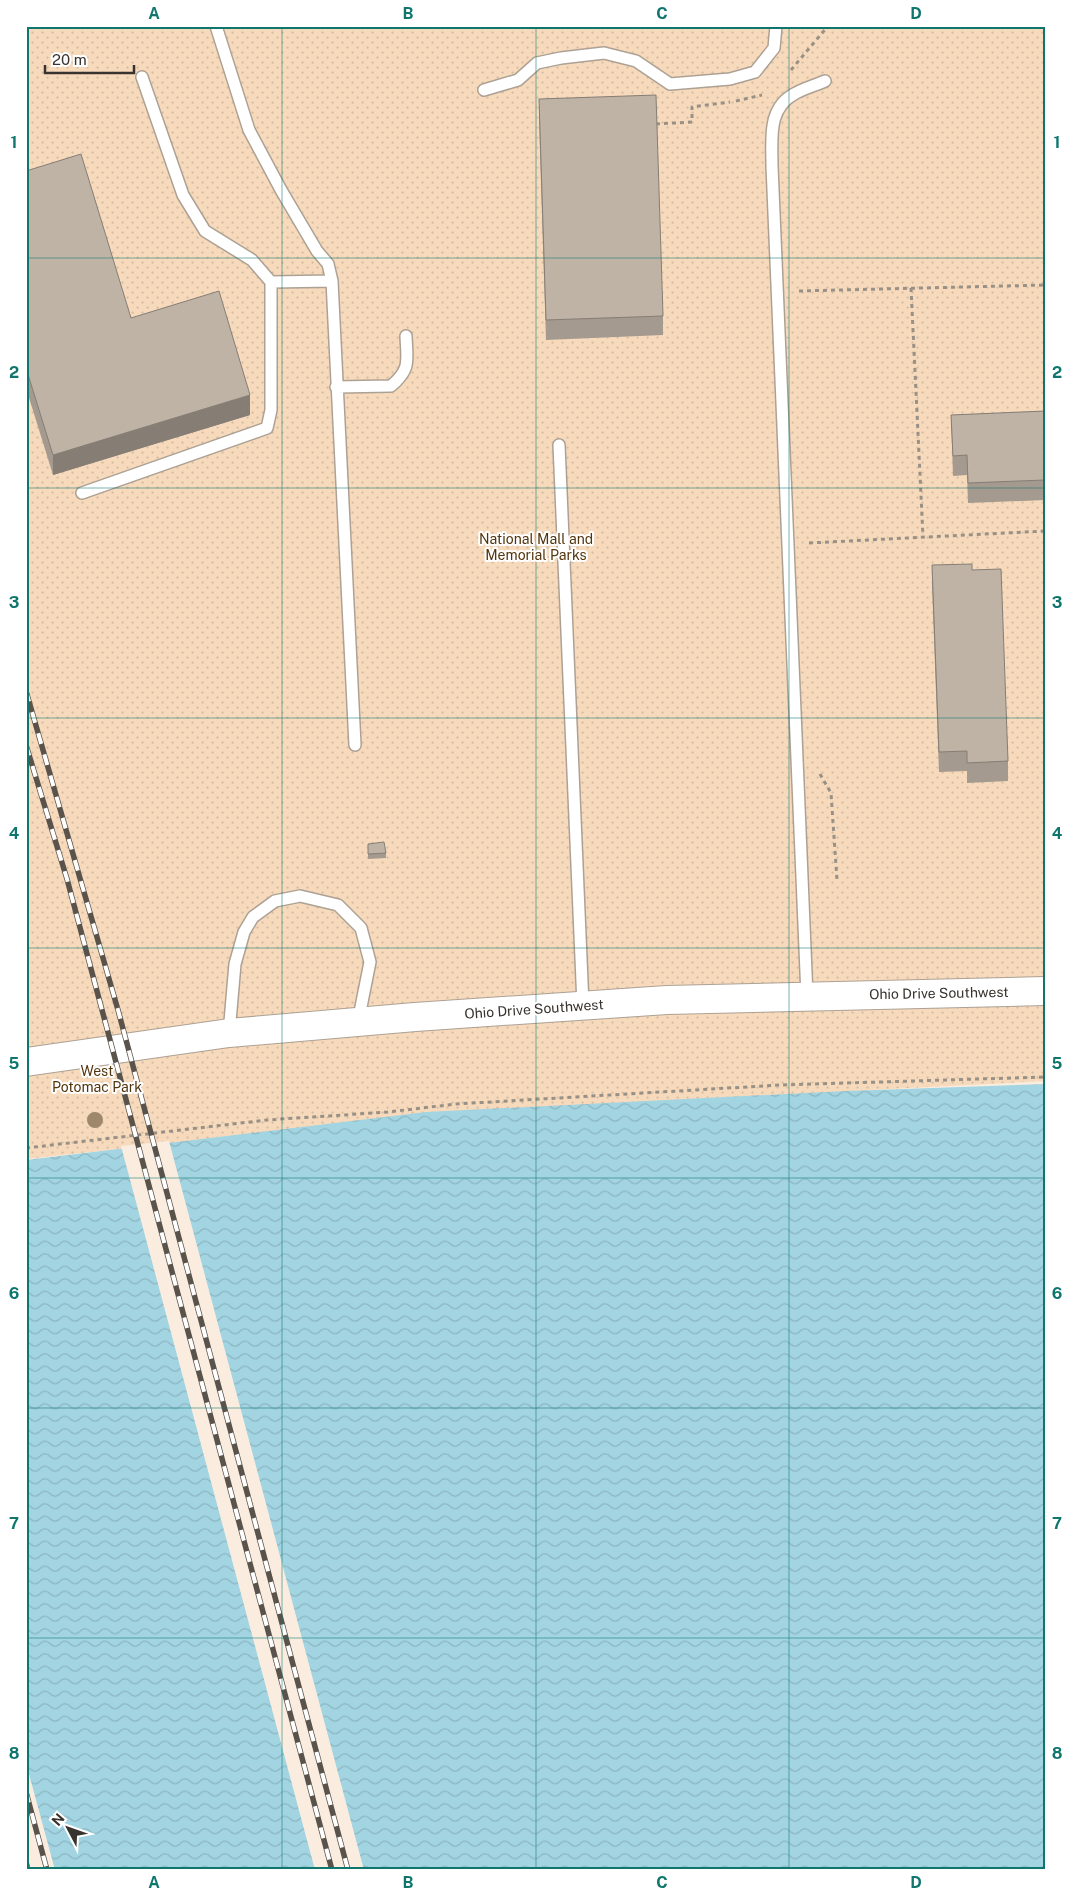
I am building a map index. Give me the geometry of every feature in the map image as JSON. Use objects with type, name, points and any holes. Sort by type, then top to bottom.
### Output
[{"type":"street","name":"Ohio Drive Southwest","points":[[26,1062],[229,1033],[668,1000],[1045,991]]},
{"type":"lane","points":[[216,26],[248,130],[317,251],[328,264],[332,281],[355,745]]},
{"type":"lane","points":[[484,90],[518,80],[537,63],[604,53],[636,60],[670,84],[730,78],[755,72],[774,48],[776,26]]},
{"type":"lane","points":[[82,494],[267,428],[271,410],[271,282],[252,260],[205,231],[184,195],[142,77]]},
{"type":"lane","points":[[807,996],[775,239],[772,124],[779,108],[794,93],[825,81]]},
{"type":"lane","points":[[271,282],[332,281]]},
{"type":"lane","points":[[336,387],[391,386],[402,376],[407,364],[406,336]]},
{"type":"lane","points":[[559,445],[583,1006]]},
{"type":"lane","points":[[229,1033],[235,964],[244,932],[253,917],[275,901],[300,896],[338,905],[361,928],[370,962],[358,1022]]},
{"type":"path","points":[[798,301],[798,291],[1045,285]]},
{"type":"path","points":[[911,288],[923,537]]},
{"type":"path","points":[[810,552],[809,543],[1045,531]]},
{"type":"path","points":[[819,773],[831,793],[837,880]]},
{"type":"path","points":[[26,1148],[267,1120],[388,1112],[456,1104],[780,1085],[1045,1077]]},
{"type":"green space","name":"National Mall and Memorial Parks","points":[[26,26],[1045,26],[1045,1081],[619,1103],[191,1141],[26,1159]]},
{"type":"water","points":[[1045,1084],[1045,1870],[26,1870],[26,1160],[426,1112],[846,1091]]},
{"type":"pier","points":[[169,1141],[364,1870],[315,1870],[121,1146]]},
{"type":"pier","points":[[26,1763],[55,1870],[26,1870]]},
{"type":"building","points":[[656,95],[663,316],[546,320],[539,99]]},
{"type":"building","points":[[81,154],[131,318],[219,291],[250,395],[53,455],[26,368],[26,171]]},
{"type":"building","points":[[1045,411],[1045,480],[968,483],[967,455],[953,456],[951,415]]},
{"type":"building","points":[[972,564],[972,570],[1001,569],[1008,761],[967,763],[967,751],[939,752],[932,565]]},
{"type":"building","points":[[384,842],[386,853],[368,854],[368,844]]},
{"type":"railway","points":[[26,691],[118,1010],[348,1870]]},
{"type":"railway","points":[[26,745],[67,879],[332,1870]]},
{"type":"railway","points":[[26,1792],[47,1870]]},
{"type":"railway","points":[[26,1862],[28,1870]]},
{"type":"park label","name":"West Potomac Park","points":[[97,1080]]}]
